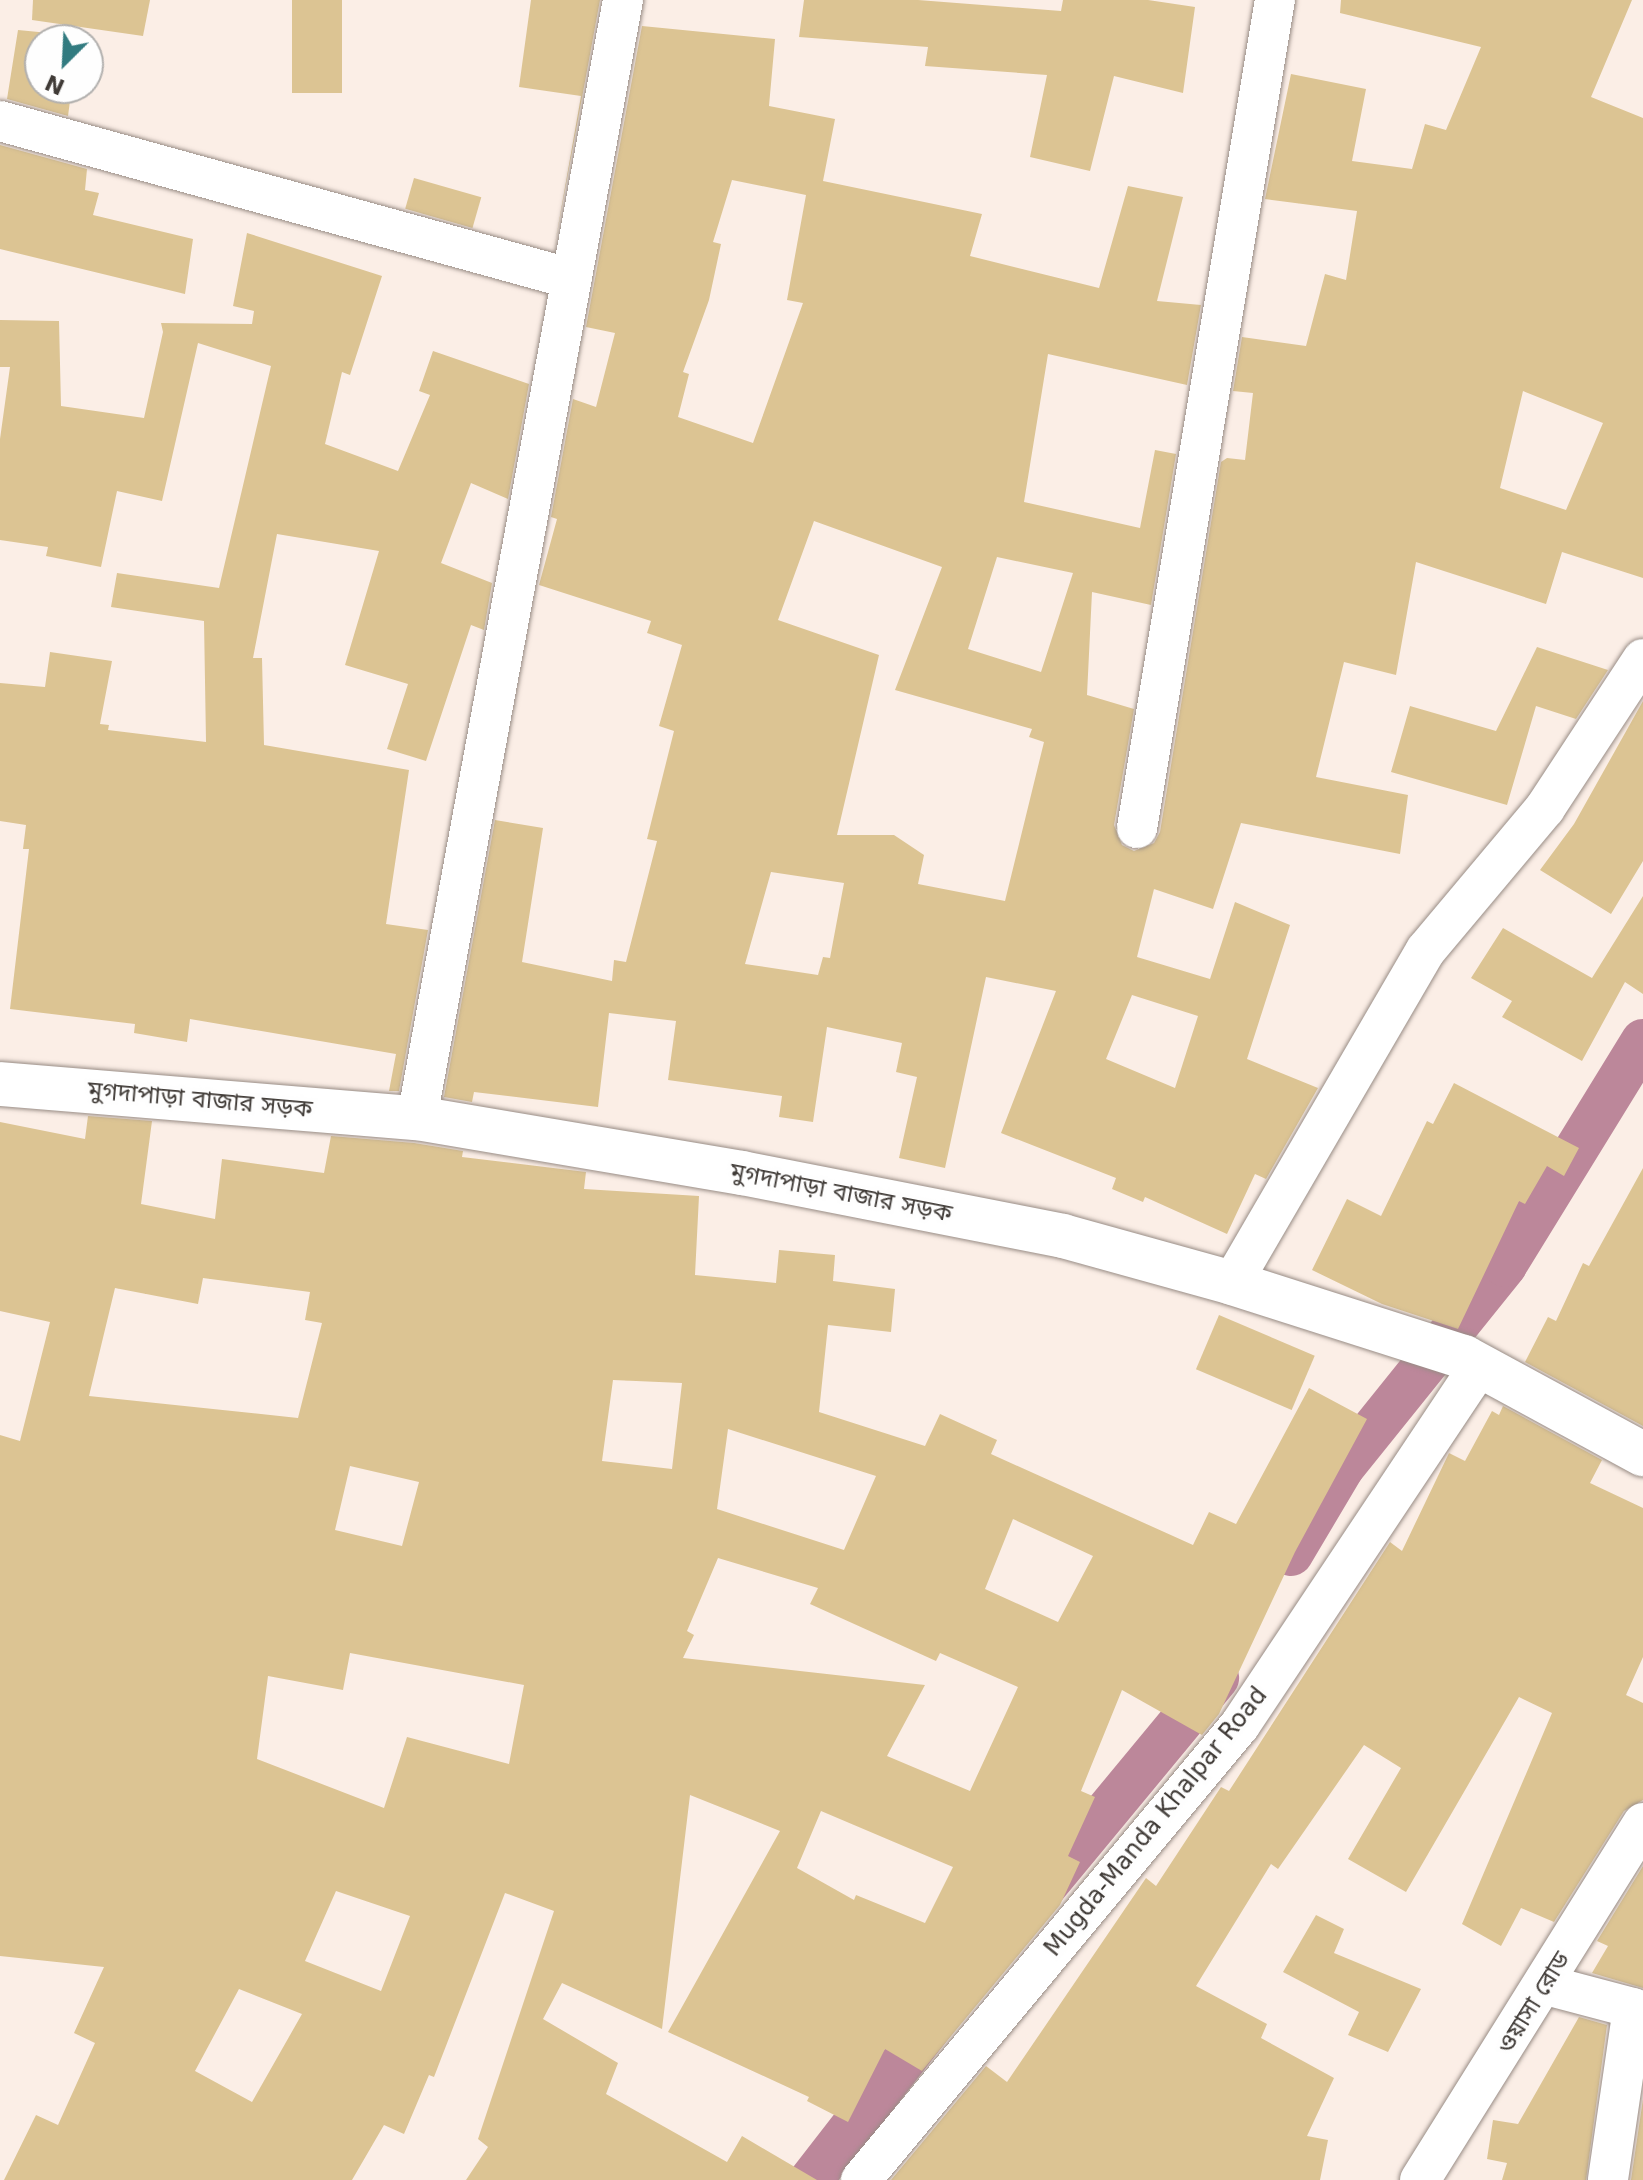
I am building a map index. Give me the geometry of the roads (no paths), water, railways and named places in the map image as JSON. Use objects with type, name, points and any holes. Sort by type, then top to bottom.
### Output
[{"type":"street","points":[[417,1118],[623,0]]},
{"type":"street","points":[[1137,828],[1275,0]]},
{"type":"street","points":[[0,121],[572,279]]},
{"type":"street","points":[[1232,1283],[1426,950],[1545,808],[1643,659]]},
{"type":"street","name":"মুগদাপাড়া বাজার সড়ক","points":[[0,1084],[417,1118],[742,1173],[1063,1236],[1232,1283],[1472,1361],[1643,1454]]},
{"type":"street","name":"Mugda-Manda Khalpar Road","points":[[861,2180],[1240,1725],[1472,1361]]},
{"type":"street","name":"ওয়াসা রোড","points":[[1420,2180],[1546,1985],[1643,1823]]},
{"type":"street","points":[[1546,1985],[1633,2008],[1608,2180]]},
{"type":"waterway","points":[[1291,1554],[1342,1468],[1505,1265],[1643,1041]]},
{"type":"waterway","points":[[1031,1903],[1217,1678]]},
{"type":"waterway","points":[[811,2180],[939,2015]]}]
